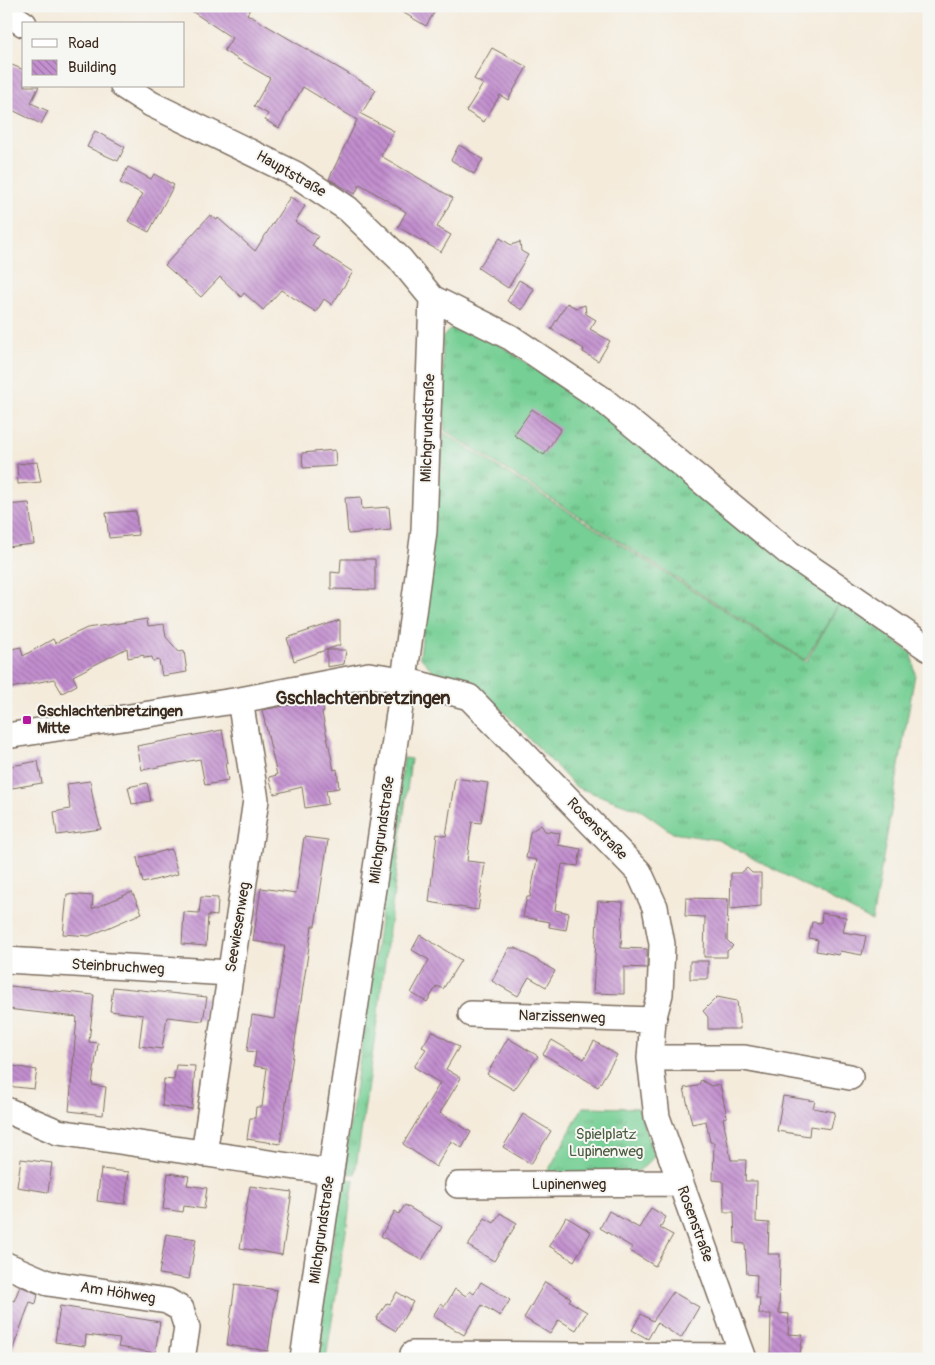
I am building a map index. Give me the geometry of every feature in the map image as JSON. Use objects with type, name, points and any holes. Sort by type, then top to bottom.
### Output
[{"type":"street","name":"Hauptstraße","points":[[126,88],[151,104],[295,174],[348,209],[400,259],[432,298]]},
{"type":"street","points":[[432,298],[510,337],[602,399],[789,553],[929,649]]},
{"type":"street","name":"Milchgrundstraße","points":[[303,1359],[404,680],[424,531],[432,298]]},
{"type":"street","name":"Rosenstraße","points":[[6,736],[240,700],[369,675],[404,680],[469,697],[639,872],[656,907],[662,944],[660,994],[653,1020],[650,1058],[657,1117],[743,1358]]},
{"type":"street","name":"Seewiesenweg","points":[[204,1154],[256,800],[240,700]]},
{"type":"street","name":"Steinbruchweg","points":[[6,960],[230,973]]},
{"type":"street","name":"Narzissenweg","points":[[471,1014],[653,1020]]},
{"type":"street","points":[[650,1058],[744,1058],[850,1077]]},
{"type":"street","points":[[6,1110],[58,1132],[330,1172]]},
{"type":"street","name":"Lupinenweg","points":[[458,1184],[680,1183]]},
{"type":"street","name":"Am Höhweg","points":[[6,1265],[48,1282],[167,1301],[181,1309],[187,1328],[182,1359]]},
{"type":"street","points":[[413,1354],[743,1358]]},
{"type":"green space","points":[[466,322],[593,408],[912,654],[915,674],[872,921],[718,840],[673,833],[642,811],[576,787],[481,688],[434,672],[420,657],[444,433],[806,662],[839,604],[805,660],[445,431],[442,338],[455,324]]},
{"type":"green space","points":[[404,758],[411,759],[378,1015],[355,1174],[343,1173]]},
{"type":"green space","name":"Spielplatz Lupinenweg","points":[[583,1107],[638,1108],[654,1156],[644,1167],[632,1174],[619,1178],[589,1180],[545,1177]]},
{"type":"green space","points":[[343,1178],[354,1180],[326,1359],[314,1359]]},
{"type":"building","points":[[184,6],[252,6],[247,14],[376,90],[361,114],[394,131],[381,156],[453,198],[437,227],[451,235],[441,252],[398,227],[406,212],[360,184],[355,194],[329,179],[357,120],[303,87],[279,128],[265,120],[268,114],[254,106],[270,78],[224,51],[232,38]]},
{"type":"building","points":[[392,6],[438,6],[426,26]]},
{"type":"building","points":[[492,48],[527,67],[508,100],[500,95],[484,122],[466,111],[483,84],[474,79]]},
{"type":"building","points":[[12,65],[22,69],[22,88],[38,88],[31,103],[48,111],[41,124],[6,107],[6,77]]},
{"type":"building","points":[[95,131],[125,147],[118,161],[87,147]]},
{"type":"building","points":[[459,145],[483,159],[474,174],[451,160]]},
{"type":"building","points":[[128,167],[151,179],[154,174],[174,185],[149,232],[128,221],[143,194],[120,183]]},
{"type":"building","points":[[290,197],[305,206],[295,222],[318,236],[312,246],[353,272],[332,305],[324,299],[316,312],[281,290],[263,310],[244,293],[241,297],[220,277],[201,297],[165,265],[210,215],[217,220],[218,218],[255,251]]},
{"type":"building","points":[[500,238],[511,245],[520,242],[521,251],[528,255],[508,288],[478,268]]},
{"type":"building","points":[[519,280],[534,289],[522,310],[507,301]]},
{"type":"building","points":[[567,303],[576,308],[585,305],[586,314],[596,320],[590,329],[610,341],[598,361],[583,352],[584,349],[551,329]]},
{"type":"building","points":[[532,409],[561,429],[544,455],[514,435]]},
{"type":"building","points":[[335,450],[336,466],[303,468],[302,453]]},
{"type":"building","points":[[37,462],[41,482],[18,484],[17,464]]},
{"type":"building","points":[[361,497],[362,509],[389,507],[391,530],[348,534],[345,498]]},
{"type":"building","points":[[29,503],[34,544],[6,547],[6,505]]},
{"type":"building","points":[[136,511],[138,535],[109,538],[106,513]]},
{"type":"building","points":[[341,559],[375,559],[375,590],[331,589],[331,572],[340,573]]},
{"type":"building","points":[[147,619],[148,626],[164,624],[166,637],[179,652],[184,651],[187,672],[162,676],[159,660],[153,661],[152,657],[144,658],[144,655],[128,658],[127,648],[73,676],[77,685],[62,693],[54,679],[6,689],[6,650],[21,647],[23,656],[53,639],[55,643],[87,628]]},
{"type":"building","points":[[340,620],[340,645],[294,661],[287,638]]},
{"type":"building","points":[[327,650],[346,650],[344,664],[327,667]]},
{"type":"building","points":[[321,699],[324,712],[322,713],[334,770],[337,769],[339,788],[326,790],[328,804],[305,808],[302,787],[274,794],[269,777],[277,775],[262,710]]},
{"type":"building","points":[[222,730],[228,763],[225,763],[228,781],[205,785],[200,759],[142,770],[137,746]]},
{"type":"building","points":[[38,761],[42,783],[6,789],[6,767]]},
{"type":"building","points":[[455,778],[488,783],[481,823],[472,822],[467,861],[485,863],[478,910],[429,902],[437,834],[446,836]]},
{"type":"building","points":[[90,781],[101,829],[57,835],[54,812],[70,809],[67,784]]},
{"type":"building","points":[[147,783],[151,801],[132,804],[128,787]]},
{"type":"building","points":[[541,825],[545,831],[560,833],[558,845],[581,849],[578,866],[562,864],[555,910],[569,913],[566,930],[549,927],[550,922],[523,917],[527,897],[530,897],[537,860],[526,858],[530,832]]},
{"type":"building","points":[[304,837],[328,840],[315,926],[312,926],[280,1144],[247,1139],[250,1118],[255,1118],[256,1107],[262,1107],[267,1068],[254,1066],[256,1052],[247,1051],[252,1015],[274,1019],[285,946],[253,941],[261,888],[296,893]]},
{"type":"building","points":[[171,849],[178,874],[143,883],[137,858]]},
{"type":"building","points":[[747,868],[752,873],[761,873],[761,906],[730,909],[731,873],[741,873]]},
{"type":"building","points":[[132,892],[142,913],[89,936],[63,934],[67,894],[93,896],[92,909]]},
{"type":"building","points":[[201,897],[218,898],[217,916],[208,915],[206,946],[182,944],[184,912],[199,913]]},
{"type":"building","points":[[686,898],[728,899],[727,940],[733,946],[727,951],[727,957],[704,957],[705,917],[685,916]]},
{"type":"building","points":[[598,901],[623,902],[621,948],[647,949],[647,968],[624,967],[624,994],[593,993]]},
{"type":"building","points":[[822,913],[846,917],[843,932],[866,936],[862,955],[840,951],[839,955],[816,951],[818,940],[809,938],[812,922],[821,923]]},
{"type":"building","points":[[420,935],[461,960],[443,989],[437,986],[427,1002],[411,993],[429,960],[412,950]]},
{"type":"building","points":[[509,948],[516,948],[555,971],[546,987],[529,977],[518,996],[492,981]]},
{"type":"building","points":[[690,961],[708,961],[708,979],[690,979]]},
{"type":"building","points":[[10,986],[94,995],[89,1042],[98,1043],[92,1085],[106,1087],[103,1115],[69,1111],[77,1017],[7,1009]]},
{"type":"building","points":[[113,987],[207,997],[203,1021],[167,1017],[162,1049],[139,1046],[143,1015],[110,1011]]},
{"type":"building","points":[[717,997],[737,1001],[740,1029],[708,1029],[708,1017],[703,1011]]},
{"type":"building","points":[[432,1031],[459,1047],[446,1069],[461,1078],[440,1113],[471,1132],[462,1148],[451,1141],[436,1167],[403,1144],[440,1083],[414,1067],[426,1049],[422,1047]]},
{"type":"building","points":[[508,1038],[538,1056],[514,1090],[487,1074]]},
{"type":"building","points":[[552,1040],[584,1059],[594,1041],[617,1055],[598,1087],[543,1054]]},
{"type":"building","points":[[6,1065],[37,1070],[34,1089],[6,1086]]},
{"type":"building","points":[[176,1065],[195,1066],[192,1109],[162,1106],[164,1079],[174,1080]]},
{"type":"building","points":[[701,1080],[711,1086],[720,1084],[727,1117],[723,1118],[731,1160],[746,1160],[745,1181],[757,1181],[756,1222],[769,1223],[768,1254],[780,1254],[779,1313],[789,1314],[788,1334],[803,1335],[799,1359],[770,1357],[771,1314],[759,1314],[760,1298],[756,1298],[757,1275],[747,1274],[745,1244],[735,1243],[734,1212],[724,1212],[723,1181],[713,1180],[714,1142],[710,1142],[706,1121],[692,1124],[684,1088],[698,1086]]},
{"type":"building","points":[[783,1096],[815,1101],[813,1108],[835,1112],[831,1129],[810,1126],[809,1136],[777,1131]]},
{"type":"building","points":[[523,1114],[551,1131],[531,1164],[503,1147]]},
{"type":"building","points":[[21,1159],[52,1163],[48,1192],[17,1187]]},
{"type":"building","points":[[101,1169],[129,1172],[125,1204],[97,1201]]},
{"type":"building","points":[[168,1173],[189,1176],[187,1185],[207,1188],[204,1209],[184,1206],[183,1212],[163,1209]]},
{"type":"building","points":[[250,1186],[292,1192],[282,1255],[240,1248]]},
{"type":"building","points":[[405,1205],[442,1227],[422,1260],[381,1236],[395,1211],[399,1214]]},
{"type":"building","points":[[651,1208],[666,1217],[660,1228],[673,1235],[655,1266],[630,1251],[632,1247],[600,1228],[609,1211],[639,1228]]},
{"type":"building","points":[[500,1213],[517,1223],[494,1261],[468,1246],[485,1218],[494,1223]]},
{"type":"building","points":[[566,1217],[591,1232],[574,1261],[549,1246]]},
{"type":"building","points":[[166,1234],[196,1239],[189,1279],[159,1274]]},
{"type":"building","points":[[481,1282],[510,1300],[500,1316],[482,1305],[464,1335],[433,1316],[441,1303],[445,1306],[455,1289],[466,1296],[470,1291],[474,1294]]},
{"type":"building","points":[[545,1282],[571,1298],[569,1301],[587,1312],[576,1330],[559,1320],[550,1334],[524,1318]]},
{"type":"building","points":[[235,1284],[277,1290],[268,1351],[227,1345]]},
{"type":"building","points":[[20,1286],[38,1294],[36,1304],[30,1302],[9,1359],[6,1359],[6,1298],[14,1301]]},
{"type":"building","points":[[397,1292],[413,1302],[396,1331],[376,1319],[387,1303],[390,1304]]},
{"type":"building","points":[[673,1292],[699,1307],[681,1338],[657,1323],[648,1339],[632,1330],[641,1314],[653,1321]]},
{"type":"building","points":[[60,1306],[160,1322],[155,1353],[118,1347],[120,1339],[86,1335],[85,1346],[55,1342]]},
{"type":"place","name":"Gschlachtenbretzingen Mitte","points":[[27,720]]},
{"type":"district","name":"Gschlachtenbretzingen","points":[[363,698]]}]
